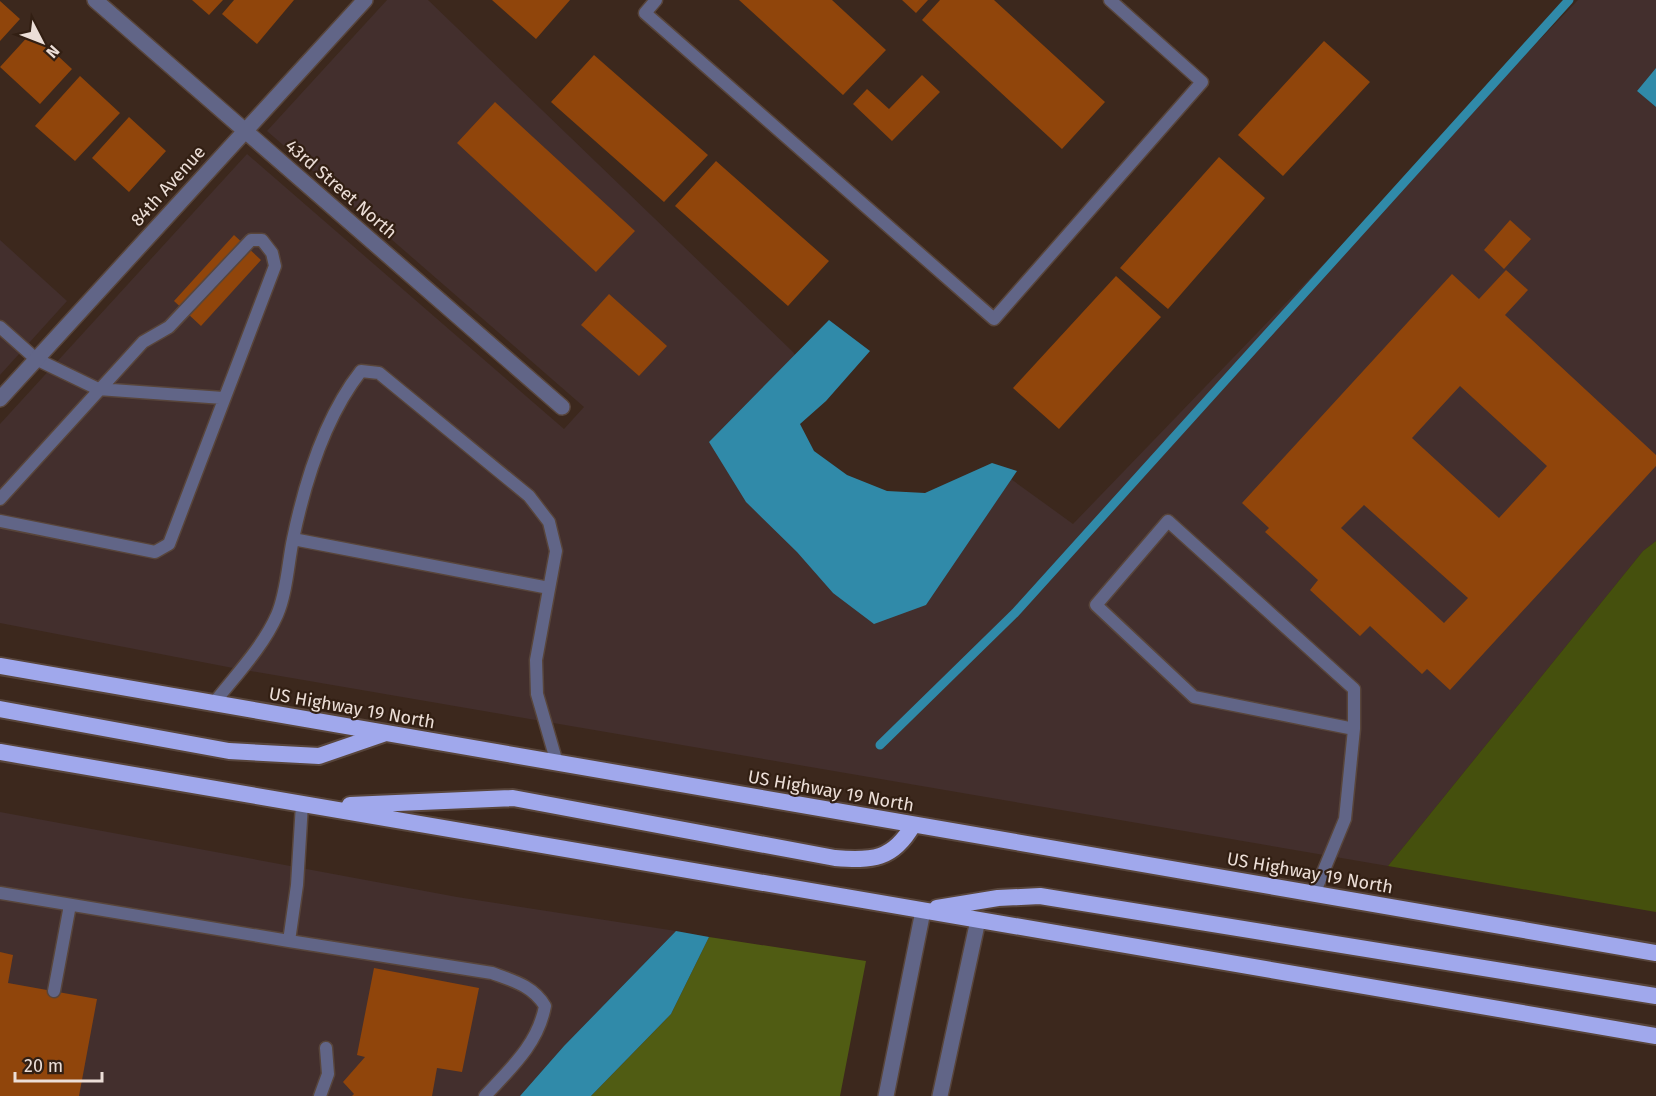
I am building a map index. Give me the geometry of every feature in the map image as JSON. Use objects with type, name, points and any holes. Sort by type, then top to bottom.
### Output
[{"type":"highway","name":"US Highway 19 North","points":[[0,666],[1656,953]]},
{"type":"highway","points":[[0,709],[230,751],[319,756],[386,733]]},
{"type":"highway","points":[[0,752],[1656,1036]]},
{"type":"highway","points":[[309,805],[513,798],[835,858],[868,861],[895,848],[913,825]]},
{"type":"highway","points":[[923,911],[998,898],[1040,896],[1656,996]]},
{"type":"street","name":"43rd Street North","points":[[95,0],[562,407]]},
{"type":"street","name":"84th Avenue","points":[[0,399],[365,0]]},
{"type":"street","points":[[886,1096],[923,911]]},
{"type":"street","points":[[940,1096],[978,920]]},
{"type":"lane","points":[[656,0],[645,13],[994,319],[1202,82],[1110,0]]},
{"type":"lane","points":[[0,499],[142,342],[169,327],[251,240],[262,240],[272,253],[275,266],[169,544],[155,552],[0,521]]},
{"type":"lane","points":[[0,327],[36,360],[98,389],[223,398]]},
{"type":"lane","points":[[214,704],[259,644],[278,614],[293,539],[325,434],[347,390],[361,371],[379,373],[529,496],[549,522],[556,551],[536,660],[537,694],[558,763]]},
{"type":"lane","points":[[1314,894],[1345,819],[1354,729],[1354,688],[1168,521],[1096,605],[1194,697],[1354,729]]},
{"type":"lane","points":[[293,539],[549,588]]},
{"type":"lane","points":[[290,941],[309,805]]},
{"type":"lane","points":[[0,893],[492,973],[521,984],[537,994],[545,1006],[542,1024],[524,1055],[485,1096]]},
{"type":"lane","points":[[54,991],[70,905]]},
{"type":"lane","points":[[320,1096],[328,1074],[326,1048]]},
{"type":"shaded area","points":[[387,0],[428,0],[793,352],[795,355],[709,442],[833,593],[919,607],[926,605],[1011,479],[1073,524],[1578,0],[1656,0],[1656,68],[1637,91],[1656,107],[1656,541],[1643,551],[1388,866],[233,668],[0,623],[0,424],[247,154],[564,429],[584,407],[267,131]]},
{"type":"shaded area","points":[[0,240],[67,301],[0,375]]},
{"type":"shaded area","points":[[0,812],[457,897],[676,931],[564,1046],[520,1096],[0,1096]]},
{"type":"green space","points":[[1656,541],[1656,912],[1388,866],[1643,551]]},
{"type":"green space","points":[[709,937],[866,961],[840,1096],[591,1096],[671,1014]]},
{"type":"water","points":[[1656,68],[1656,107],[1637,91]]},
{"type":"water","points":[[829,320],[870,351],[826,401],[800,424],[814,451],[847,475],[887,491],[925,493],[992,463],[1017,471],[926,605],[874,624],[833,593],[797,552],[746,502],[709,442]]},
{"type":"water","points":[[676,931],[709,937],[671,1014],[591,1096],[520,1096],[564,1046]]},
{"type":"building","points":[[192,0],[223,0],[209,15]]},
{"type":"building","points":[[234,0],[294,0],[257,44],[222,14]]},
{"type":"building","points":[[492,0],[570,0],[536,39]]},
{"type":"building","points":[[739,0],[832,0],[886,50],[843,95]]},
{"type":"building","points":[[902,0],[928,0],[916,13]]},
{"type":"building","points":[[940,0],[994,0],[1105,102],[1062,149],[922,20]]},
{"type":"building","points":[[0,1],[20,19],[0,41]]},
{"type":"building","points":[[32,32],[72,69],[40,104],[0,67]]},
{"type":"building","points":[[1324,41],[1370,82],[1283,176],[1238,135]]},
{"type":"building","points":[[594,55],[708,155],[664,202],[551,102]]},
{"type":"building","points":[[922,75],[940,92],[892,141],[853,104],[867,89],[889,109]]},
{"type":"building","points":[[80,76],[120,113],[75,161],[35,126]]},
{"type":"building","points":[[495,102],[635,231],[596,272],[457,143]]},
{"type":"building","points":[[129,117],[166,151],[129,192],[92,158]]},
{"type":"building","points":[[1219,157],[1265,198],[1168,309],[1120,268]]},
{"type":"building","points":[[716,161],[829,261],[788,306],[675,206]]},
{"type":"building","points":[[1510,220],[1531,239],[1504,269],[1484,250]]},
{"type":"building","points":[[234,235],[261,260],[201,326],[174,301]]},
{"type":"building","points":[[1506,270],[1528,290],[1505,315],[1656,455],[1656,466],[1450,690],[1427,669],[1422,674],[1370,626],[1360,636],[1310,590],[1318,580],[1265,532],[1269,528],[1242,503],[1452,274],[1479,299]],"holes":[[[1460,386],[1547,466],[1499,518],[1412,438]],[[1364,505],[1468,598],[1444,623],[1341,528]]]},
{"type":"building","points":[[1116,276],[1161,317],[1059,429],[1013,388]]},
{"type":"building","points":[[609,294],[667,346],[639,376],[581,325]]},
{"type":"building","points":[[0,952],[13,955],[8,983],[97,999],[79,1096],[0,1096]]},
{"type":"building","points":[[374,968],[479,988],[462,1072],[437,1068],[432,1096],[352,1096],[354,1094],[343,1082],[365,1057],[357,1055]]},
{"type":"waterway","points":[[880,745],[1015,613],[1569,0]]}]
